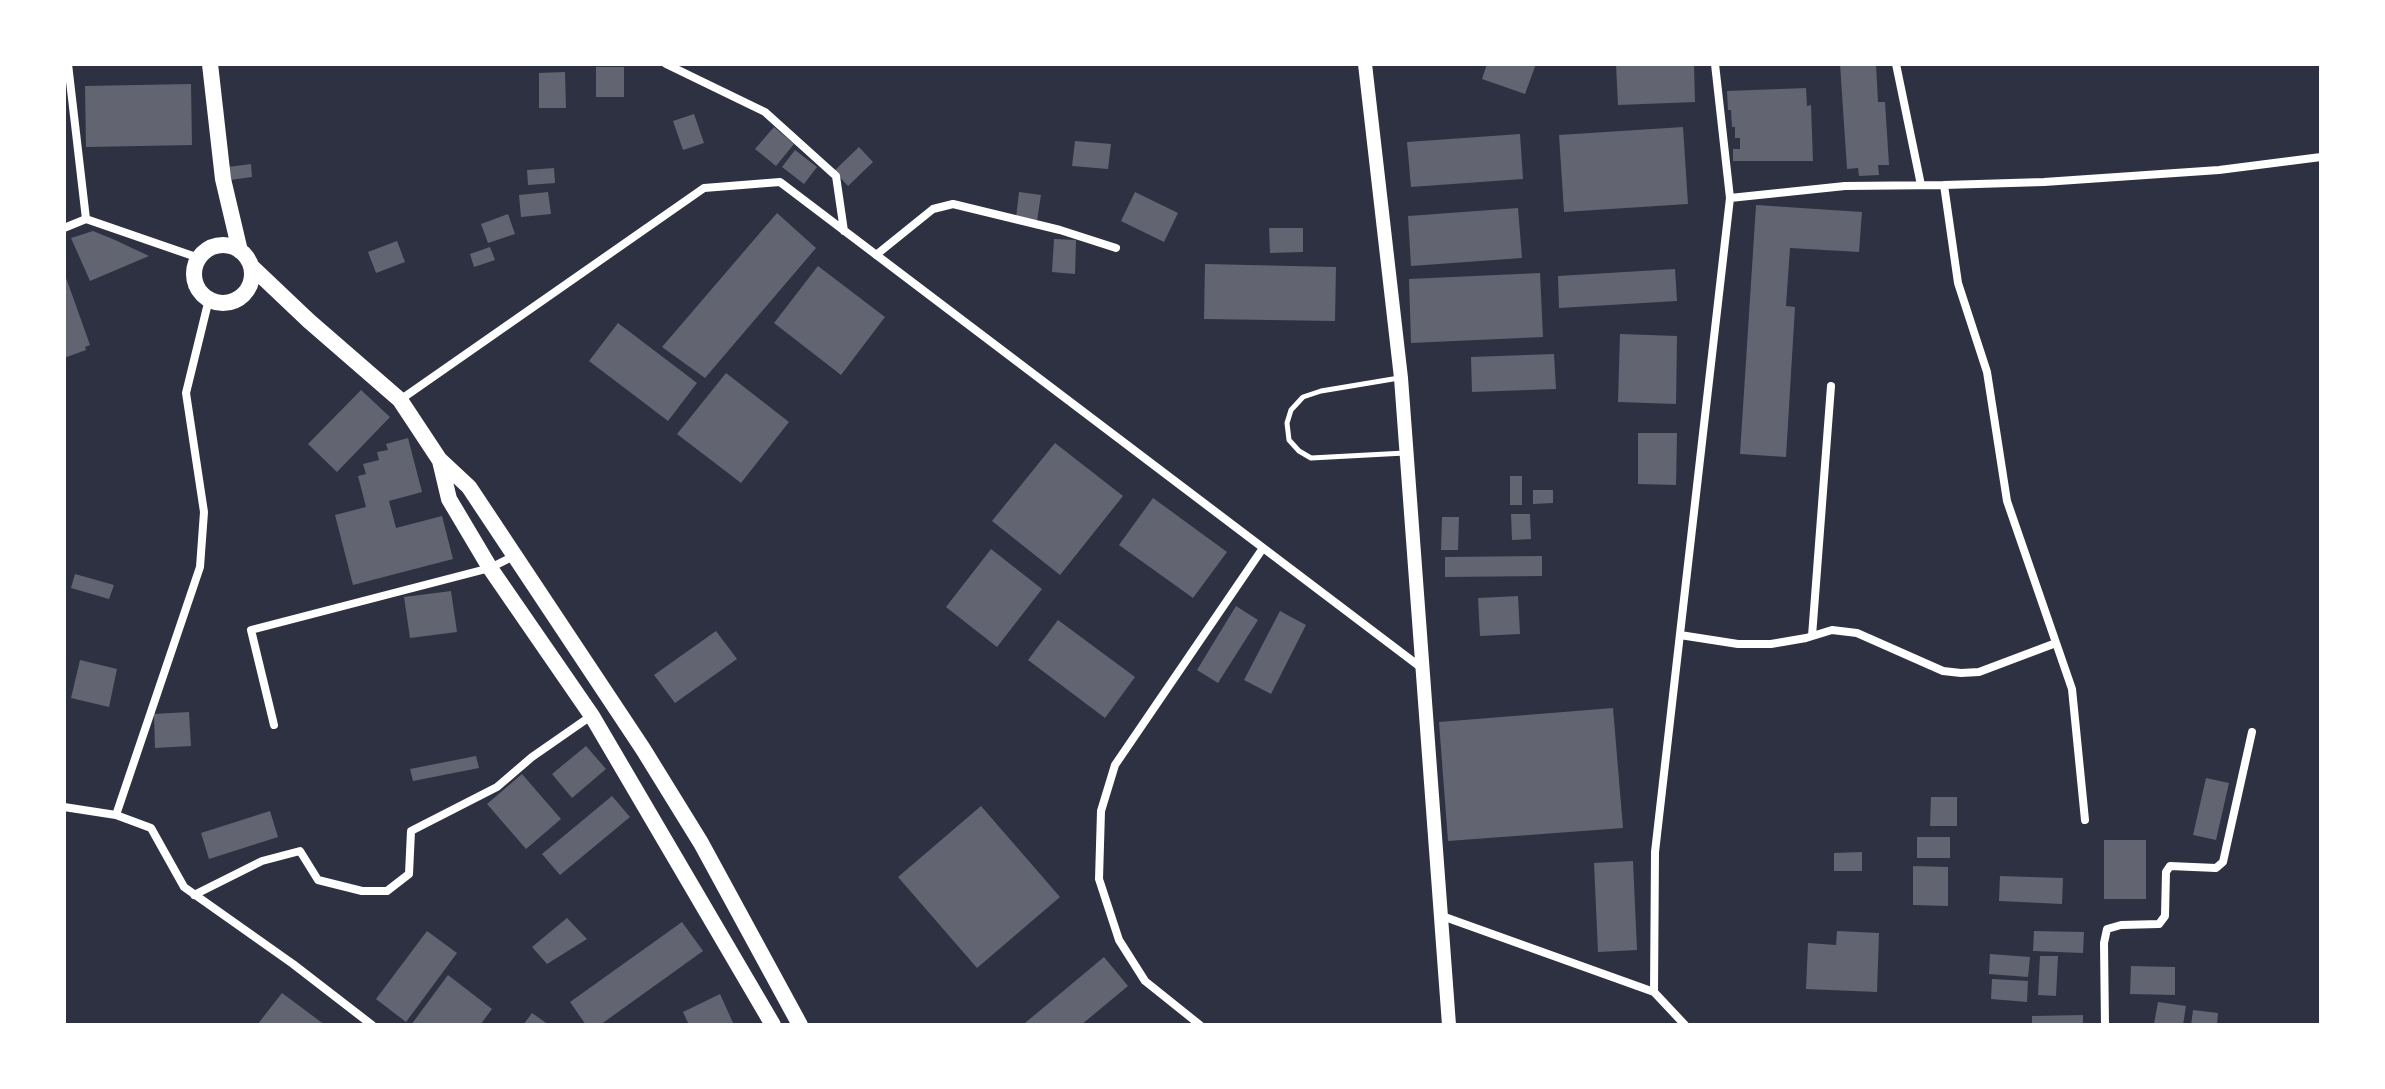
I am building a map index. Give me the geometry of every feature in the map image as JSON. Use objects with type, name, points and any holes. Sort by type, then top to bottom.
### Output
[{"type":"main road","points":[[212,65],[223,179],[240,251]]},
{"type":"main road","points":[[251,266],[250,284],[237,299],[218,302],[209,299],[196,285],[194,276],[199,258],[214,246],[232,246],[309,321],[400,400],[439,459],[469,487],[643,749],[701,843],[800,1025]]},
{"type":"main road","points":[[439,459],[449,499],[490,568],[592,716],[773,1025]]},
{"type":"street","points":[[68,64],[86,219]]},
{"type":"street","points":[[666,64],[765,112],[836,176],[844,231]]},
{"type":"street","points":[[1365,64],[1401,378],[1449,1025]]},
{"type":"street","points":[[1654,992],[1655,852],[1730,198],[1715,64]]},
{"type":"street","points":[[1896,64],[1921,185]]},
{"type":"street","points":[[1730,198],[1845,186],[2044,182],[2203,171],[2321,157]]},
{"type":"street","points":[[400,400],[704,188],[780,182],[1423,670]]},
{"type":"street","points":[[1944,185],[1958,283],[1987,372],[2007,501],[2072,689],[2085,820]]},
{"type":"street","points":[[876,255],[933,209],[953,204],[1060,230],[1116,248]]},
{"type":"street","points":[[64,228],[86,219],[199,258]]},
{"type":"street","points":[[116,815],[200,567],[204,512],[186,393],[209,299]]},
{"type":"street","points":[[1812,636],[1831,386]]},
{"type":"street","points":[[1200,1025],[1145,981],[1119,940],[1099,879],[1101,811],[1115,765],[1263,548]]},
{"type":"street","points":[[274,725],[251,630],[490,568],[514,556]]},
{"type":"street","points":[[1680,635],[1738,644],[1771,644],[1832,630],[1857,633],[1943,671],[1961,673],[1979,672],[2056,643]]},
{"type":"street","points":[[194,895],[262,861],[300,851],[318,880],[362,891],[387,891],[409,874],[411,831],[497,787],[532,757],[592,716]]},
{"type":"street","points":[[2105,1025],[2104,943],[2107,929],[2121,925],[2159,924],[2165,916],[2166,872],[2170,866],[2216,868],[2223,862],[2252,732]]},
{"type":"street","points":[[64,807],[116,815],[151,828],[184,887],[293,964],[372,1025]]},
{"type":"street","points":[[1442,916],[1654,992],[1685,1025]]},
{"type":"lane","points":[[1401,378],[1321,391],[1303,397],[1291,410],[1287,423],[1289,440],[1311,458],[1406,453]]},
{"type":"building","points":[[1487,64],[1536,64],[1525,94],[1482,79]]},
{"type":"building","points":[[1616,64],[1694,64],[1695,102],[1618,105]]},
{"type":"building","points":[[1840,64],[1876,64],[1878,102],[1885,102],[1889,165],[1878,165],[1879,175],[1859,176],[1858,168],[1847,169]]},
{"type":"building","points":[[596,67],[624,67],[624,97],[596,97]]},
{"type":"building","points":[[565,72],[566,108],[539,108],[539,73]]},
{"type":"building","points":[[191,84],[192,145],[86,147],[85,86]]},
{"type":"building","points":[[1806,88],[1807,106],[1811,105],[1813,161],[1733,161],[1733,149],[1740,149],[1740,138],[1735,138],[1727,91]]},
{"type":"building","points":[[694,114],[704,143],[683,150],[673,121]]},
{"type":"building","points":[[774,127],[794,144],[776,166],[755,149]]},
{"type":"building","points":[[1683,127],[1688,204],[1564,212],[1559,135]]},
{"type":"building","points":[[1520,134],[1523,179],[1411,187],[1407,142]]},
{"type":"building","points":[[1075,141],[1111,144],[1108,169],[1072,166]]},
{"type":"building","points":[[859,147],[873,162],[848,186],[834,171]]},
{"type":"building","points":[[795,150],[817,167],[804,184],[782,167]]},
{"type":"building","points":[[251,164],[252,177],[230,180],[228,167]]},
{"type":"building","points":[[554,168],[555,183],[528,185],[527,170]]},
{"type":"building","points":[[548,192],[551,214],[521,217],[519,195]]},
{"type":"building","points":[[1019,192],[1041,195],[1037,221],[1016,218]]},
{"type":"building","points":[[1135,192],[1178,213],[1164,242],[1121,221]]},
{"type":"building","points":[[1756,205],[1862,212],[1859,252],[1790,248],[1786,306],[1795,307],[1786,457],[1740,454]]},
{"type":"building","points":[[1518,208],[1522,258],[1411,266],[1408,216]]},
{"type":"building","points":[[777,213],[816,248],[705,378],[662,347]]},
{"type":"building","points":[[508,214],[515,234],[488,243],[481,224]]},
{"type":"building","points":[[1269,228],[1303,228],[1303,252],[1270,253]]},
{"type":"building","points":[[93,231],[149,256],[90,281],[71,238]]},
{"type":"building","points":[[1054,239],[1076,240],[1075,274],[1052,272]]},
{"type":"building","points":[[397,241],[405,262],[376,273],[368,252]]},
{"type":"building","points":[[490,247],[495,260],[474,267],[470,254]]},
{"type":"building","points":[[1205,264],[1336,267],[1335,321],[1204,319]]},
{"type":"building","points":[[818,266],[885,317],[841,375],[774,323]]},
{"type":"building","points":[[1675,269],[1677,301],[1559,308],[1558,276]]},
{"type":"building","points":[[64,272],[90,345],[85,347],[86,350],[64,358]]},
{"type":"building","points":[[1540,273],[1543,337],[1411,343],[1409,279]]},
{"type":"building","points":[[618,323],[697,383],[668,421],[589,361]]},
{"type":"building","points":[[1620,334],[1677,336],[1676,404],[1618,402]]},
{"type":"building","points":[[1554,354],[1556,389],[1472,392],[1471,357]]},
{"type":"building","points":[[726,373],[789,422],[741,483],[677,434]]},
{"type":"building","points":[[361,390],[390,417],[337,472],[308,444]]},
{"type":"building","points":[[1638,433],[1677,433],[1676,485],[1638,484]]},
{"type":"building","points":[[408,438],[422,492],[389,501],[396,528],[442,516],[453,559],[353,585],[335,515],[366,507],[358,476],[366,474],[363,464],[379,460],[377,452],[388,450],[386,444]]},
{"type":"building","points":[[1055,443],[1123,496],[1060,575],[992,521]]},
{"type":"building","points":[[1510,476],[1522,476],[1522,505],[1510,505]]},
{"type":"building","points":[[1533,490],[1553,490],[1553,503],[1533,504]]},
{"type":"building","points":[[1153,498],[1227,552],[1193,598],[1119,545]]},
{"type":"building","points":[[1511,514],[1530,514],[1531,539],[1512,540]]},
{"type":"building","points":[[1442,517],[1459,517],[1458,550],[1441,550]]},
{"type":"building","points":[[991,549],[1042,589],[997,647],[946,607]]},
{"type":"building","points":[[1542,556],[1542,576],[1445,577],[1445,557]]},
{"type":"building","points":[[75,574],[114,585],[109,599],[71,588]]},
{"type":"building","points":[[451,591],[457,632],[410,638],[404,597]]},
{"type":"building","points":[[1518,596],[1520,634],[1480,636],[1478,598]]},
{"type":"building","points":[[1236,606],[1258,620],[1218,683],[1197,670]]},
{"type":"building","points":[[1280,611],[1306,625],[1271,694],[1244,680]]},
{"type":"building","points":[[1058,620],[1135,677],[1105,718],[1028,660]]},
{"type":"building","points":[[716,631],[737,659],[675,703],[654,675]]},
{"type":"building","points":[[80,660],[117,669],[109,707],[71,698]]},
{"type":"building","points":[[1613,708],[1623,828],[1448,841],[1439,722]]},
{"type":"building","points":[[189,712],[191,746],[155,748],[154,714]]},
{"type":"building","points":[[586,746],[606,769],[572,798],[552,774]]},
{"type":"building","points":[[476,756],[479,768],[413,781],[410,769]]},
{"type":"building","points":[[522,774],[561,819],[526,849],[487,804]]},
{"type":"building","points":[[2206,778],[2229,783],[2216,840],[2193,835]]},
{"type":"building","points":[[612,796],[630,817],[560,875],[542,854]]},
{"type":"building","points":[[1931,797],[1957,797],[1957,826],[1930,826]]},
{"type":"building","points":[[981,806],[1060,897],[977,968],[898,877]]},
{"type":"building","points":[[270,811],[278,837],[209,859],[201,833]]},
{"type":"building","points":[[1917,837],[1950,837],[1950,858],[1917,858]]},
{"type":"building","points":[[2104,840],[2146,840],[2146,899],[2104,899]]},
{"type":"building","points":[[1862,852],[1862,871],[1834,871],[1834,853]]},
{"type":"building","points":[[1633,861],[1637,950],[1598,952],[1594,863]]},
{"type":"building","points":[[1913,866],[1948,867],[1948,906],[1913,905]]},
{"type":"building","points":[[2000,876],[2063,878],[2062,904],[1999,901]]},
{"type":"building","points":[[567,918],[587,939],[547,964],[532,947]]},
{"type":"building","points":[[682,922],[703,951],[600,1025],[586,1025],[570,1002]]},
{"type":"building","points":[[427,931],[457,953],[406,1022],[376,999]]},
{"type":"building","points":[[1837,931],[1879,933],[1877,992],[1806,989],[1808,943],[1836,945]]},
{"type":"building","points":[[2034,931],[2084,932],[2083,953],[2033,951]]},
{"type":"building","points":[[1990,954],[2030,957],[2028,977],[1989,974]]},
{"type":"building","points":[[2040,956],[2058,956],[2056,996],[2038,995]]},
{"type":"building","points":[[1104,957],[1128,986],[1081,1025],[1025,1023]]},
{"type":"building","points":[[2131,966],[2175,967],[2175,995],[2130,994]]},
{"type":"building","points":[[448,975],[492,1009],[480,1025],[411,1025]]},
{"type":"building","points":[[1992,979],[2028,981],[2027,1002],[1991,999]]},
{"type":"building","points":[[282,993],[325,1025],[257,1025]]},
{"type":"building","points":[[720,994],[734,1025],[689,1025],[683,1012]]},
{"type":"building","points":[[2158,1002],[2186,1006],[2183,1025],[2154,1024]]},
{"type":"building","points":[[2193,1010],[2218,1013],[2217,1025],[2191,1025]]},
{"type":"building","points":[[532,1013],[549,1025],[523,1025]]},
{"type":"building","points":[[2083,1015],[2083,1025],[2032,1025],[2032,1016]]}]
